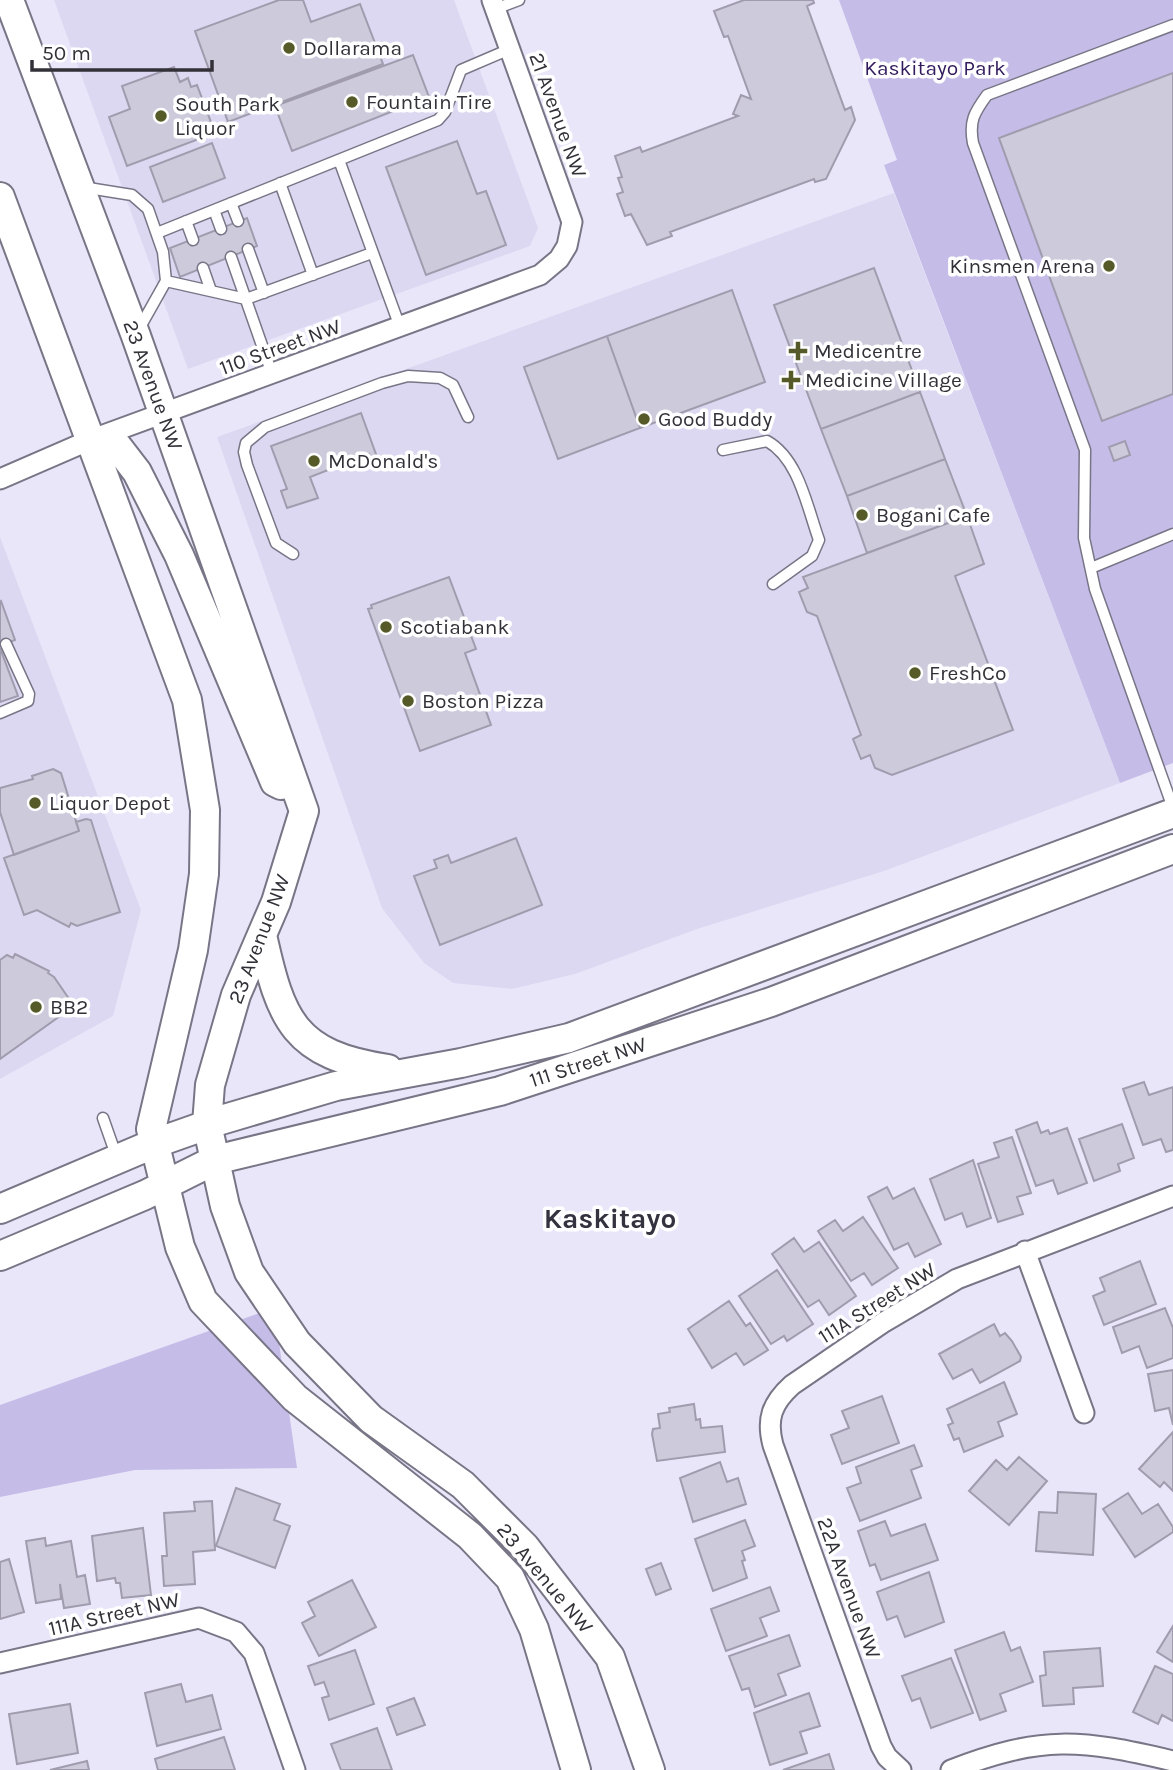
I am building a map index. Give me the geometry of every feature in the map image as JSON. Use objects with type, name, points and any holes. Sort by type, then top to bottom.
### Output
[{"type":"main road","name":"23 Avenue NW","points":[[9,0],[135,336],[304,811],[276,902],[232,1008],[210,1085],[207,1124],[225,1206],[249,1272],[297,1343],[371,1419],[463,1485],[525,1547],[610,1657],[650,1770]]},
{"type":"main road","name":"23 Avenue NW","points":[[0,197],[187,700],[205,810],[204,874],[193,950],[151,1129],[180,1247],[203,1301],[295,1398],[470,1536],[510,1578],[534,1629],[576,1770]]},
{"type":"main road","points":[[90,440],[117,446],[133,463],[179,555],[275,782],[297,791]]},
{"type":"main road","name":"111 Street NW","points":[[0,1209],[207,1124],[337,1086],[461,1063],[569,1038],[1173,810]]},
{"type":"main road","name":"111 Street NW","points":[[0,1256],[145,1195],[215,1160],[513,1086],[771,1002],[1173,849]]},
{"type":"main road","points":[[262,935],[274,992],[293,1027],[327,1055],[354,1064],[405,1072]]},
{"type":"street","name":"21 Avenue NW","points":[[493,4],[568,207],[572,222],[567,246]]},
{"type":"street","name":"110 Street NW","points":[[0,479],[90,440],[540,275],[559,260],[567,246]]},
{"type":"street","name":"111A Street NW","points":[[770,1415],[774,1404],[792,1385],[892,1317],[957,1279],[1173,1196]]},
{"type":"street","points":[[1025,1251],[1084,1413]]},
{"type":"street","name":"22A Avenue NW","points":[[770,1415],[773,1445],[881,1746],[887,1757],[901,1770]]},
{"type":"street","name":"111A Street NW","points":[[0,1663],[199,1618],[236,1632],[254,1653],[295,1770]]},
{"type":"street","points":[[951,1770],[1014,1749],[1050,1742],[1104,1746],[1173,1761]]},
{"type":"lane","points":[[493,4],[519,0]]},
{"type":"lane","points":[[1173,25],[987,95],[973,113],[970,124],[973,143],[1085,450],[1084,538],[1095,589],[1173,810]]},
{"type":"lane","points":[[157,233],[438,120],[445,112],[461,70],[510,49]]},
{"type":"lane","points":[[339,160],[400,327]]},
{"type":"lane","points":[[280,183],[313,275]]},
{"type":"lane","points":[[79,186],[139,199],[148,209],[157,233],[167,268],[166,281],[135,336]]},
{"type":"lane","points":[[232,203],[239,221]]},
{"type":"lane","points":[[214,210],[221,229]]},
{"type":"lane","points":[[186,222],[193,240]]},
{"type":"lane","points":[[248,249],[264,293]]},
{"type":"lane","points":[[166,281],[246,299],[372,253]]},
{"type":"lane","points":[[231,257],[272,374]]},
{"type":"lane","points":[[203,268],[211,292]]},
{"type":"lane","points":[[293,554],[276,543],[247,465],[244,452],[254,434],[284,419],[408,376],[440,378],[453,385],[468,417]]},
{"type":"lane","points":[[723,450],[767,441],[781,449],[796,474],[819,540],[812,556],[774,584]]},
{"type":"lane","points":[[1091,568],[1173,534]]},
{"type":"lane","points":[[0,713],[22,705],[29,694],[6,644]]},
{"type":"lane","points":[[103,1118],[118,1159]]},
{"type":"shaded area","points":[[54,0],[454,0],[538,228],[530,246],[188,369]]},
{"type":"shaded area","points":[[894,193],[1120,783],[884,871],[700,928],[575,974],[512,989],[453,983],[424,963],[382,908],[217,437]]},
{"type":"shaded area","points":[[0,537],[141,910],[113,1016],[0,1079]]},
{"type":"green space","name":"Kaskitayo Park","points":[[839,0],[1173,0],[1173,763],[1120,783],[884,165],[897,160]]},
{"type":"green space","points":[[274,1308],[297,1468],[135,1470],[0,1497],[0,1405]]},
{"type":"building","name":"Dollarama","points":[[279,0],[303,0],[311,22],[360,4],[383,64],[228,122],[195,31]]},
{"type":"building","points":[[744,0],[813,0],[814,3],[807,6],[845,110],[851,107],[855,120],[826,179],[815,182],[814,179],[670,232],[672,236],[647,245],[631,214],[625,216],[617,194],[623,192],[618,178],[622,177],[615,156],[640,147],[642,152],[738,116],[733,114],[741,95],[751,99],[728,36],[724,37],[714,11]]},
{"type":"building","name":"Fountain Tire","points":[[413,55],[429,97],[292,151],[275,106]]},
{"type":"building","name":"South Park Liquor","points":[[174,67],[180,82],[188,78],[191,87],[197,85],[215,133],[127,166],[109,117],[130,109],[122,86]]},
{"type":"building","name":"Kinsmen Arena","points":[[1173,73],[1173,394],[1102,421],[999,138]]},
{"type":"building","points":[[457,141],[477,194],[486,191],[506,245],[426,275],[386,167]]},
{"type":"building","points":[[212,143],[225,178],[163,202],[150,167]]},
{"type":"building","points":[[247,218],[257,246],[180,277],[170,248]]},
{"type":"building","points":[[874,268],[920,392],[821,429],[774,305]]},
{"type":"building","points":[[732,290],[765,382],[640,428],[607,336]]},
{"type":"building","points":[[607,336],[640,428],[558,459],[524,367]]},
{"type":"building","points":[[920,392],[945,459],[847,496],[821,429]]},
{"type":"building","name":"McDonald's","points":[[361,413],[381,468],[375,470],[369,454],[310,477],[318,498],[287,508],[281,491],[287,489],[271,446]]},
{"type":"building","points":[[1125,441],[1130,455],[1114,461],[1109,447]]},
{"type":"building","points":[[945,459],[967,516],[867,553],[847,496]]},
{"type":"building","name":"FreshCo","points":[[967,516],[984,564],[955,576],[1013,730],[892,775],[875,768],[870,755],[861,759],[853,739],[861,735],[817,616],[807,612],[799,592],[808,588],[803,577]]},
{"type":"building","points":[[449,577],[476,649],[465,653],[491,725],[420,751],[368,609],[372,608],[371,605]]},
{"type":"building","points":[[0,602],[15,640],[0,646]]},
{"type":"building","points":[[0,648],[18,696],[0,702]]},
{"type":"building","name":"Liquor Depot","points":[[53,769],[61,773],[79,831],[14,855],[0,812],[0,788],[33,779],[32,776]]},
{"type":"building","points":[[91,820],[120,912],[77,926],[71,923],[69,927],[37,910],[24,915],[4,858],[79,831],[76,822]]},
{"type":"building","points":[[516,838],[542,905],[440,945],[414,876],[437,868],[434,860],[448,855],[451,863]]},
{"type":"building","name":"BB2","points":[[15,954],[49,971],[74,1006],[0,1059],[0,960],[7,955],[13,958]]},
{"type":"building","points":[[1144,1082],[1149,1095],[1173,1087],[1173,1150],[1166,1152],[1161,1139],[1143,1145],[1123,1089]]},
{"type":"building","points":[[1037,1122],[1041,1133],[1048,1130],[1050,1134],[1067,1128],[1087,1183],[1058,1194],[1053,1180],[1036,1186],[1016,1130]]},
{"type":"building","points":[[1122,1124],[1134,1158],[1118,1164],[1120,1171],[1094,1181],[1079,1139]]},
{"type":"building","points":[[1012,1137],[1031,1193],[1017,1197],[1023,1214],[998,1222],[978,1164],[999,1157],[994,1143]]},
{"type":"building","points":[[973,1160],[991,1218],[967,1227],[962,1213],[945,1220],[930,1179]]},
{"type":"building","points":[[887,1187],[893,1199],[914,1188],[941,1244],[915,1257],[908,1243],[894,1250],[868,1197]]},
{"type":"building","points":[[863,1217],[898,1268],[872,1285],[864,1273],[851,1281],[818,1231],[835,1220],[843,1231]]},
{"type":"building","points":[[794,1238],[804,1252],[819,1242],[856,1296],[829,1315],[819,1300],[808,1307],[772,1254]]},
{"type":"building","points":[[1140,1261],[1156,1304],[1104,1325],[1093,1296],[1105,1291],[1100,1278]]},
{"type":"building","points":[[777,1270],[813,1324],[787,1341],[784,1336],[771,1344],[739,1296]]},
{"type":"building","points":[[729,1301],[746,1326],[750,1323],[768,1350],[744,1365],[736,1353],[712,1368],[688,1329]]},
{"type":"building","points":[[1165,1308],[1173,1328],[1173,1358],[1147,1368],[1139,1346],[1122,1353],[1113,1327]]},
{"type":"building","points":[[994,1324],[1000,1336],[1005,1333],[1012,1341],[1021,1357],[1020,1361],[980,1383],[972,1369],[953,1379],[939,1354]]},
{"type":"building","points":[[1173,1370],[1173,1425],[1169,1408],[1155,1411],[1148,1374]]},
{"type":"building","points":[[1004,1382],[1017,1414],[998,1422],[1003,1436],[964,1452],[959,1438],[954,1440],[948,1425],[953,1423],[947,1409]]},
{"type":"building","points":[[882,1396],[899,1443],[842,1464],[831,1435],[849,1428],[842,1411]]},
{"type":"building","points":[[694,1404],[696,1420],[700,1419],[701,1428],[722,1426],[725,1452],[657,1461],[652,1434],[653,1429],[660,1428],[658,1414],[670,1412],[669,1408]]},
{"type":"building","points":[[1173,1432],[1173,1491],[1164,1482],[1160,1487],[1139,1469]]},
{"type":"building","points":[[914,1445],[922,1466],[911,1470],[921,1498],[860,1521],[847,1488],[861,1483],[856,1467]]},
{"type":"building","points":[[1019,1457],[1047,1481],[1009,1525],[969,1491],[996,1460],[1007,1470]]},
{"type":"building","points":[[720,1462],[727,1482],[738,1478],[746,1504],[693,1522],[680,1478]]},
{"type":"building","points":[[236,1488],[280,1504],[274,1520],[290,1526],[275,1568],[216,1546]]},
{"type":"building","points":[[1058,1492],[1096,1494],[1093,1555],[1036,1551],[1039,1512],[1057,1513]]},
{"type":"building","points":[[1128,1493],[1142,1514],[1158,1504],[1173,1527],[1173,1532],[1135,1557],[1103,1509]]},
{"type":"building","points":[[212,1501],[215,1550],[193,1552],[195,1584],[164,1586],[162,1556],[167,1556],[164,1513],[195,1511],[194,1502]]},
{"type":"building","points":[[745,1520],[755,1546],[742,1551],[747,1578],[713,1591],[695,1539]]},
{"type":"building","points":[[885,1521],[891,1536],[925,1524],[938,1560],[881,1580],[875,1564],[870,1566],[858,1531]]},
{"type":"building","points":[[143,1528],[151,1595],[122,1598],[120,1583],[116,1583],[115,1578],[97,1581],[92,1536]]},
{"type":"building","points":[[45,1538],[46,1546],[71,1541],[77,1577],[85,1575],[90,1604],[64,1608],[60,1584],[61,1599],[36,1603],[26,1541]]},
{"type":"building","points":[[9,1559],[24,1612],[0,1619],[0,1562]]},
{"type":"building","points":[[661,1563],[671,1589],[656,1595],[646,1569]]},
{"type":"building","points":[[929,1572],[944,1622],[905,1637],[897,1616],[887,1620],[877,1592]]},
{"type":"building","points":[[352,1580],[376,1627],[319,1656],[302,1623],[315,1616],[308,1602]]},
{"type":"building","points":[[770,1587],[779,1611],[760,1618],[767,1636],[726,1651],[711,1609]]},
{"type":"building","points":[[1173,1626],[1173,1662],[1157,1652]]},
{"type":"building","points":[[1004,1632],[1011,1651],[1020,1647],[1033,1682],[1000,1694],[1006,1711],[980,1720],[955,1650]]},
{"type":"building","points":[[789,1635],[800,1666],[778,1674],[786,1695],[755,1707],[749,1688],[742,1690],[729,1656]]},
{"type":"building","points":[[1100,1648],[1103,1686],[1073,1688],[1074,1704],[1043,1706],[1040,1676],[1046,1675],[1044,1652]]},
{"type":"building","points":[[355,1650],[374,1704],[329,1720],[322,1698],[329,1696],[324,1682],[315,1685],[308,1666]]},
{"type":"building","points":[[951,1658],[973,1713],[931,1728],[920,1698],[912,1701],[902,1676]]},
{"type":"building","points":[[1155,1666],[1173,1674],[1173,1721],[1162,1715],[1158,1724],[1133,1712]]},
{"type":"building","points":[[181,1684],[186,1702],[212,1695],[221,1729],[157,1746],[145,1693]]},
{"type":"building","points":[[809,1693],[820,1726],[800,1732],[807,1753],[770,1765],[754,1713]]},
{"type":"building","points":[[414,1698],[425,1725],[397,1735],[387,1708]]},
{"type":"building","points":[[70,1704],[78,1753],[17,1764],[9,1714]]},
{"type":"building","points":[[377,1728],[392,1770],[341,1770],[331,1744]]},
{"type":"building","points":[[224,1737],[235,1770],[158,1770],[155,1759]]},
{"type":"building","points":[[829,1754],[834,1770],[783,1770]]},
{"type":"building","points":[[87,1761],[89,1770],[50,1770]]},
{"type":"place","name":"Dollarama","points":[[289,48]]},
{"type":"place","name":"Fountain Tire","points":[[352,102]]},
{"type":"place","name":"South Park Liquor","points":[[161,116]]},
{"type":"place","name":"Kinsmen Arena","points":[[1109,266]]},
{"type":"place","name":"Medicentre","points":[[798,351]]},
{"type":"place","name":"Medicine Village","points":[[791,380]]},
{"type":"place","name":"Good Buddy","points":[[644,419]]},
{"type":"place","name":"McDonald's","points":[[314,461]]},
{"type":"place","name":"Bogani Cafe","points":[[862,515]]},
{"type":"place","name":"Scotiabank","points":[[386,627]]},
{"type":"place","name":"FreshCo","points":[[915,673]]},
{"type":"place","name":"Boston Pizza","points":[[408,701]]},
{"type":"place","name":"Liquor Depot","points":[[35,803]]},
{"type":"place","name":"BB2","points":[[36,1007]]},
{"type":"district","name":"Kaskitayo","points":[[610,1218]]}]
